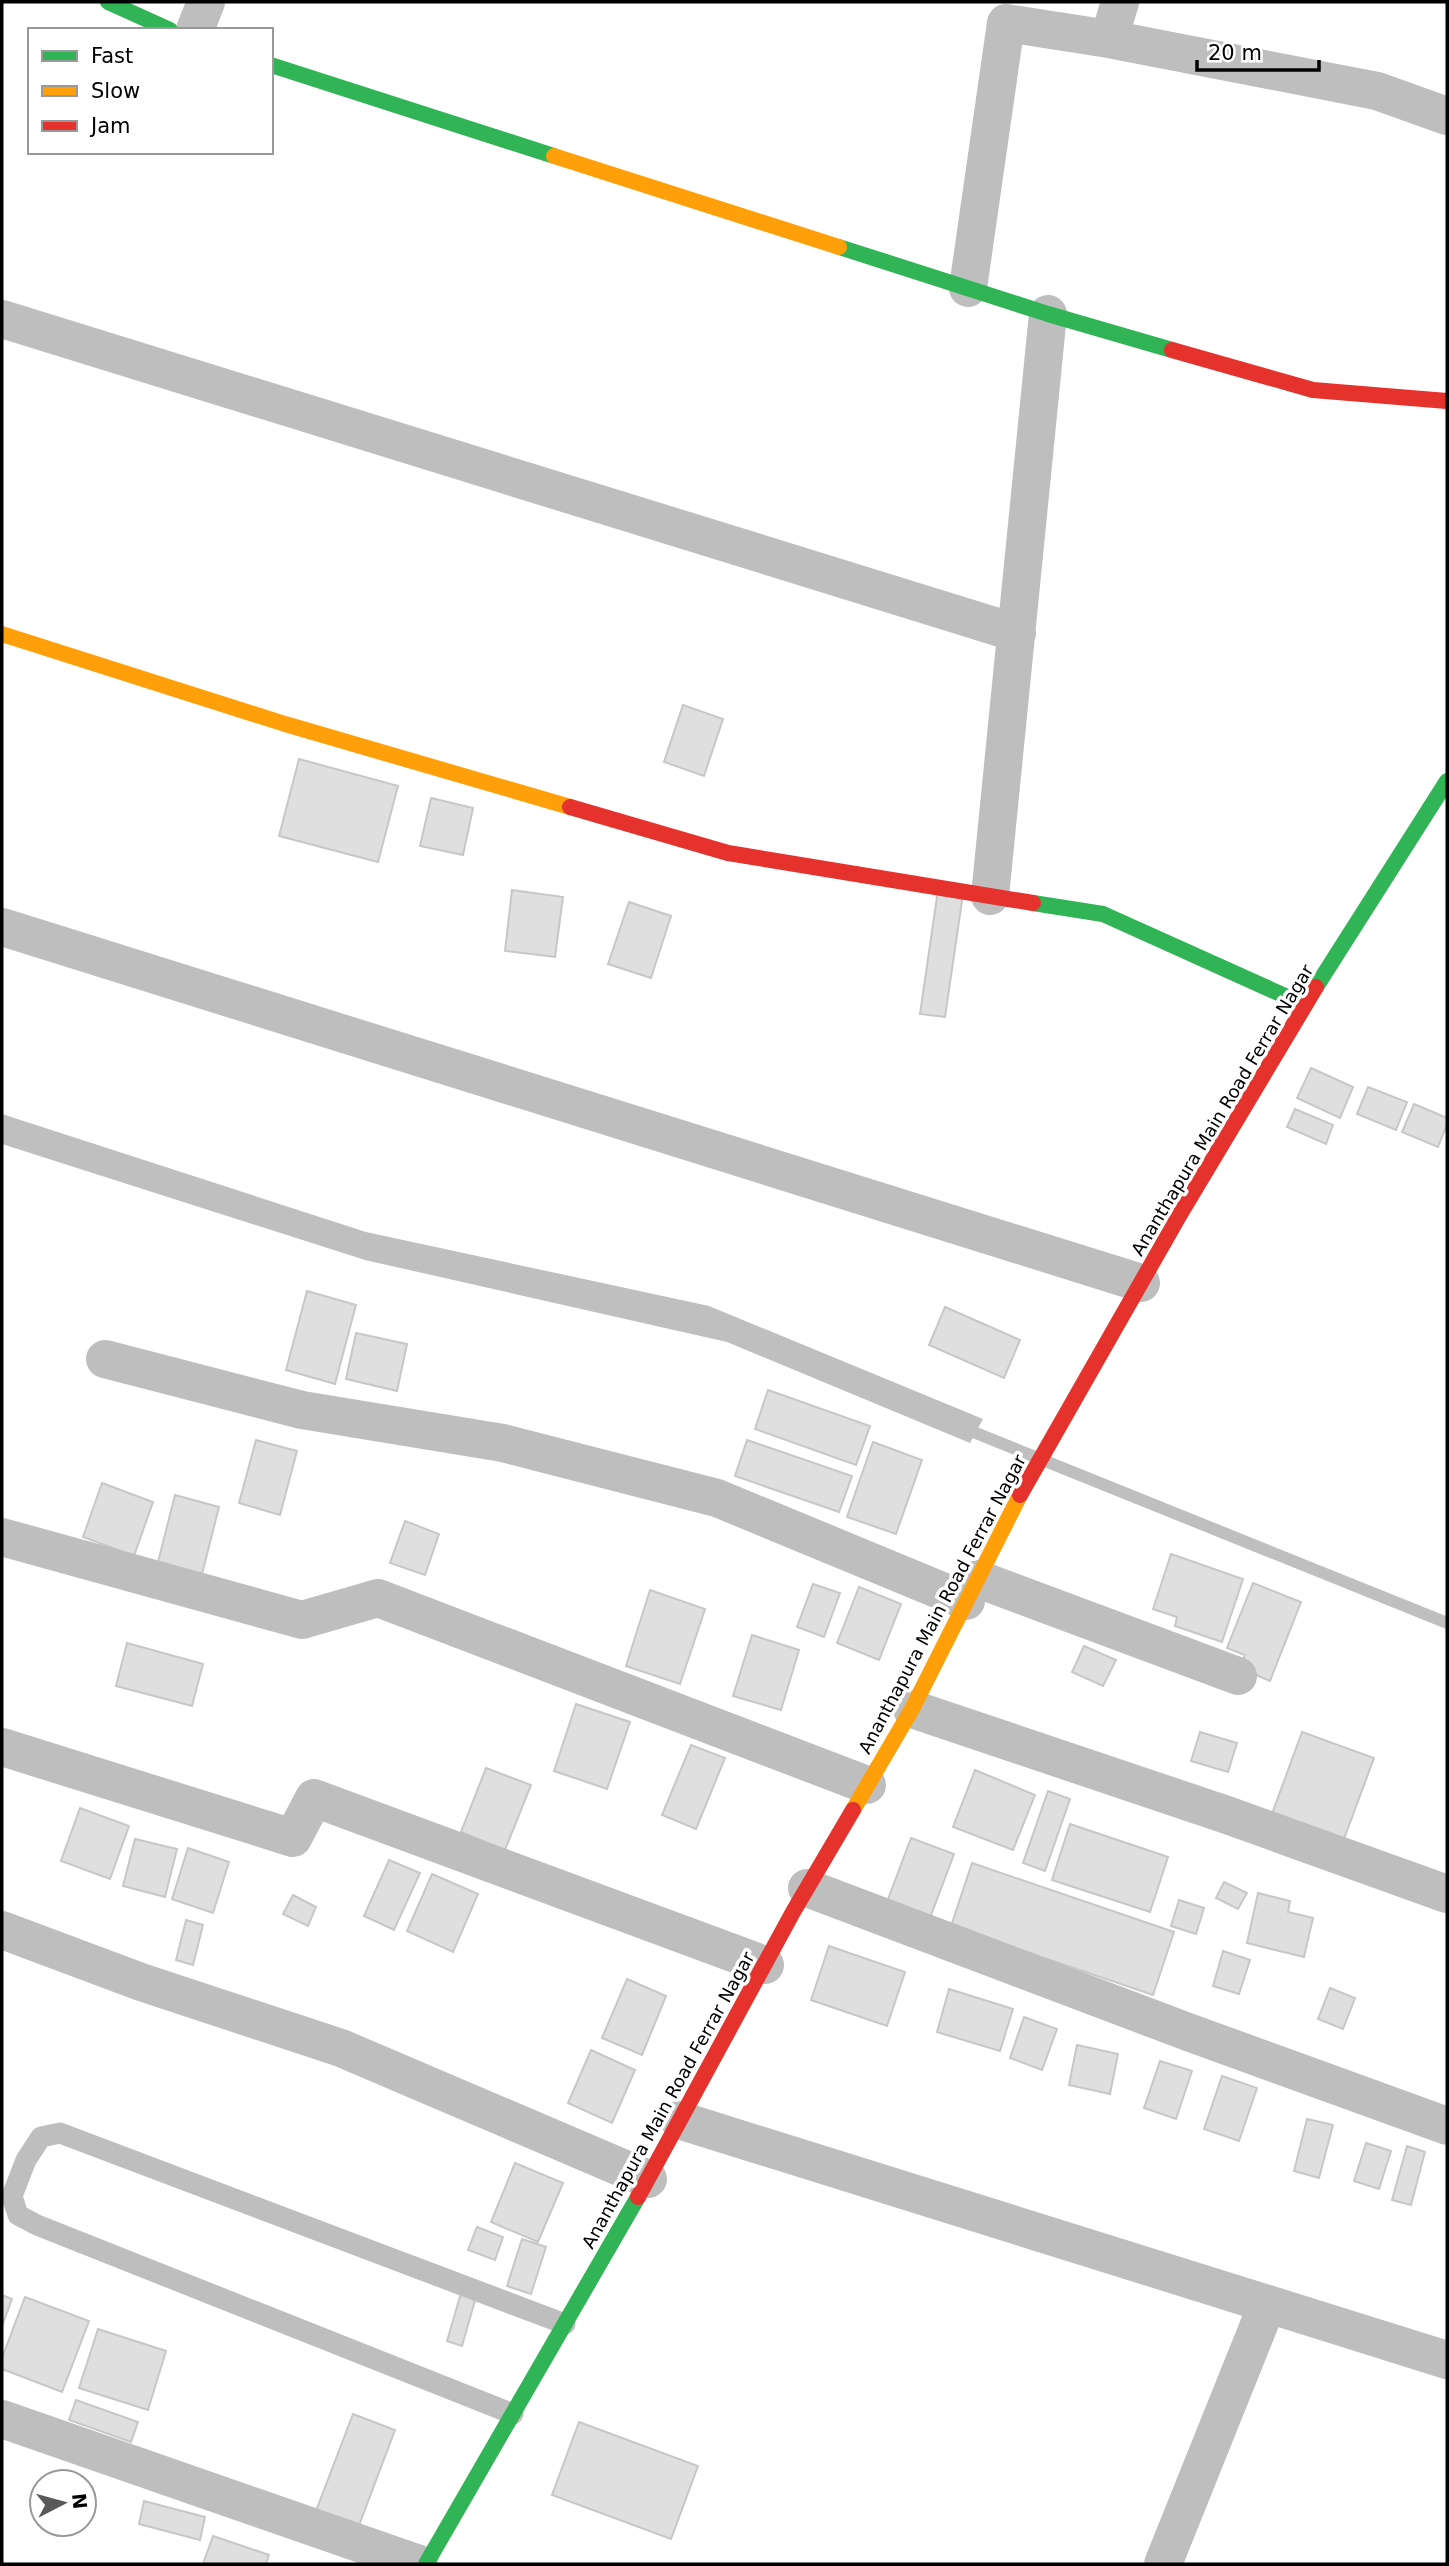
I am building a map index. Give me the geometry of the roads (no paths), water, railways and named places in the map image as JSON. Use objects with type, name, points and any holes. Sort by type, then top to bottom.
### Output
[{"type":"street","points":[[108,2],[166,28]]},
{"type":"street","points":[[196,28],[206,2]]},
{"type":"street","points":[[1109,39],[1120,2]]},
{"type":"street","points":[[968,288],[1006,23],[1109,39],[1377,91],[1447,116]]},
{"type":"street","points":[[273,66],[1048,314],[1313,390],[1447,401]]},
{"type":"street","points":[[990,896],[1048,314]]},
{"type":"street","points":[[2,319],[1017,633]]},
{"type":"street","points":[[2,634],[285,724],[728,853],[1103,914],[1305,1005]]},
{"type":"street","name":"Ananthapura Main Road Ferrar Nagar","points":[[426,2564],[648,2179],[807,1888],[912,1709],[1028,1480],[1305,1005],[1447,781]]},
{"type":"street","points":[[2,928],[1141,1283]]},
{"type":"street","points":[[105,1359],[302,1410],[503,1443],[717,1498],[972,1590],[1238,1676]]},
{"type":"street","points":[[2,1537],[302,1620],[378,1598],[867,1785]]},
{"type":"street","points":[[912,1709],[1227,1815],[1447,1894]]},
{"type":"street","points":[[2,1747],[293,1838],[314,1798],[765,1965]]},
{"type":"street","points":[[807,1888],[1447,2126]]},
{"type":"street","points":[[2,1930],[141,1982],[341,2048],[648,2179]]},
{"type":"street","points":[[679,2120],[1447,2360]]},
{"type":"street","points":[[1163,2564],[1267,2305]]},
{"type":"street","points":[[2,2419],[419,2564]]},
{"type":"lane","points":[[513,2414],[18,2215],[12,2196],[26,2160],[41,2137],[60,2133],[565,2323]]},
{"type":"waterway","points":[[961,1427],[1447,1623]]}]
